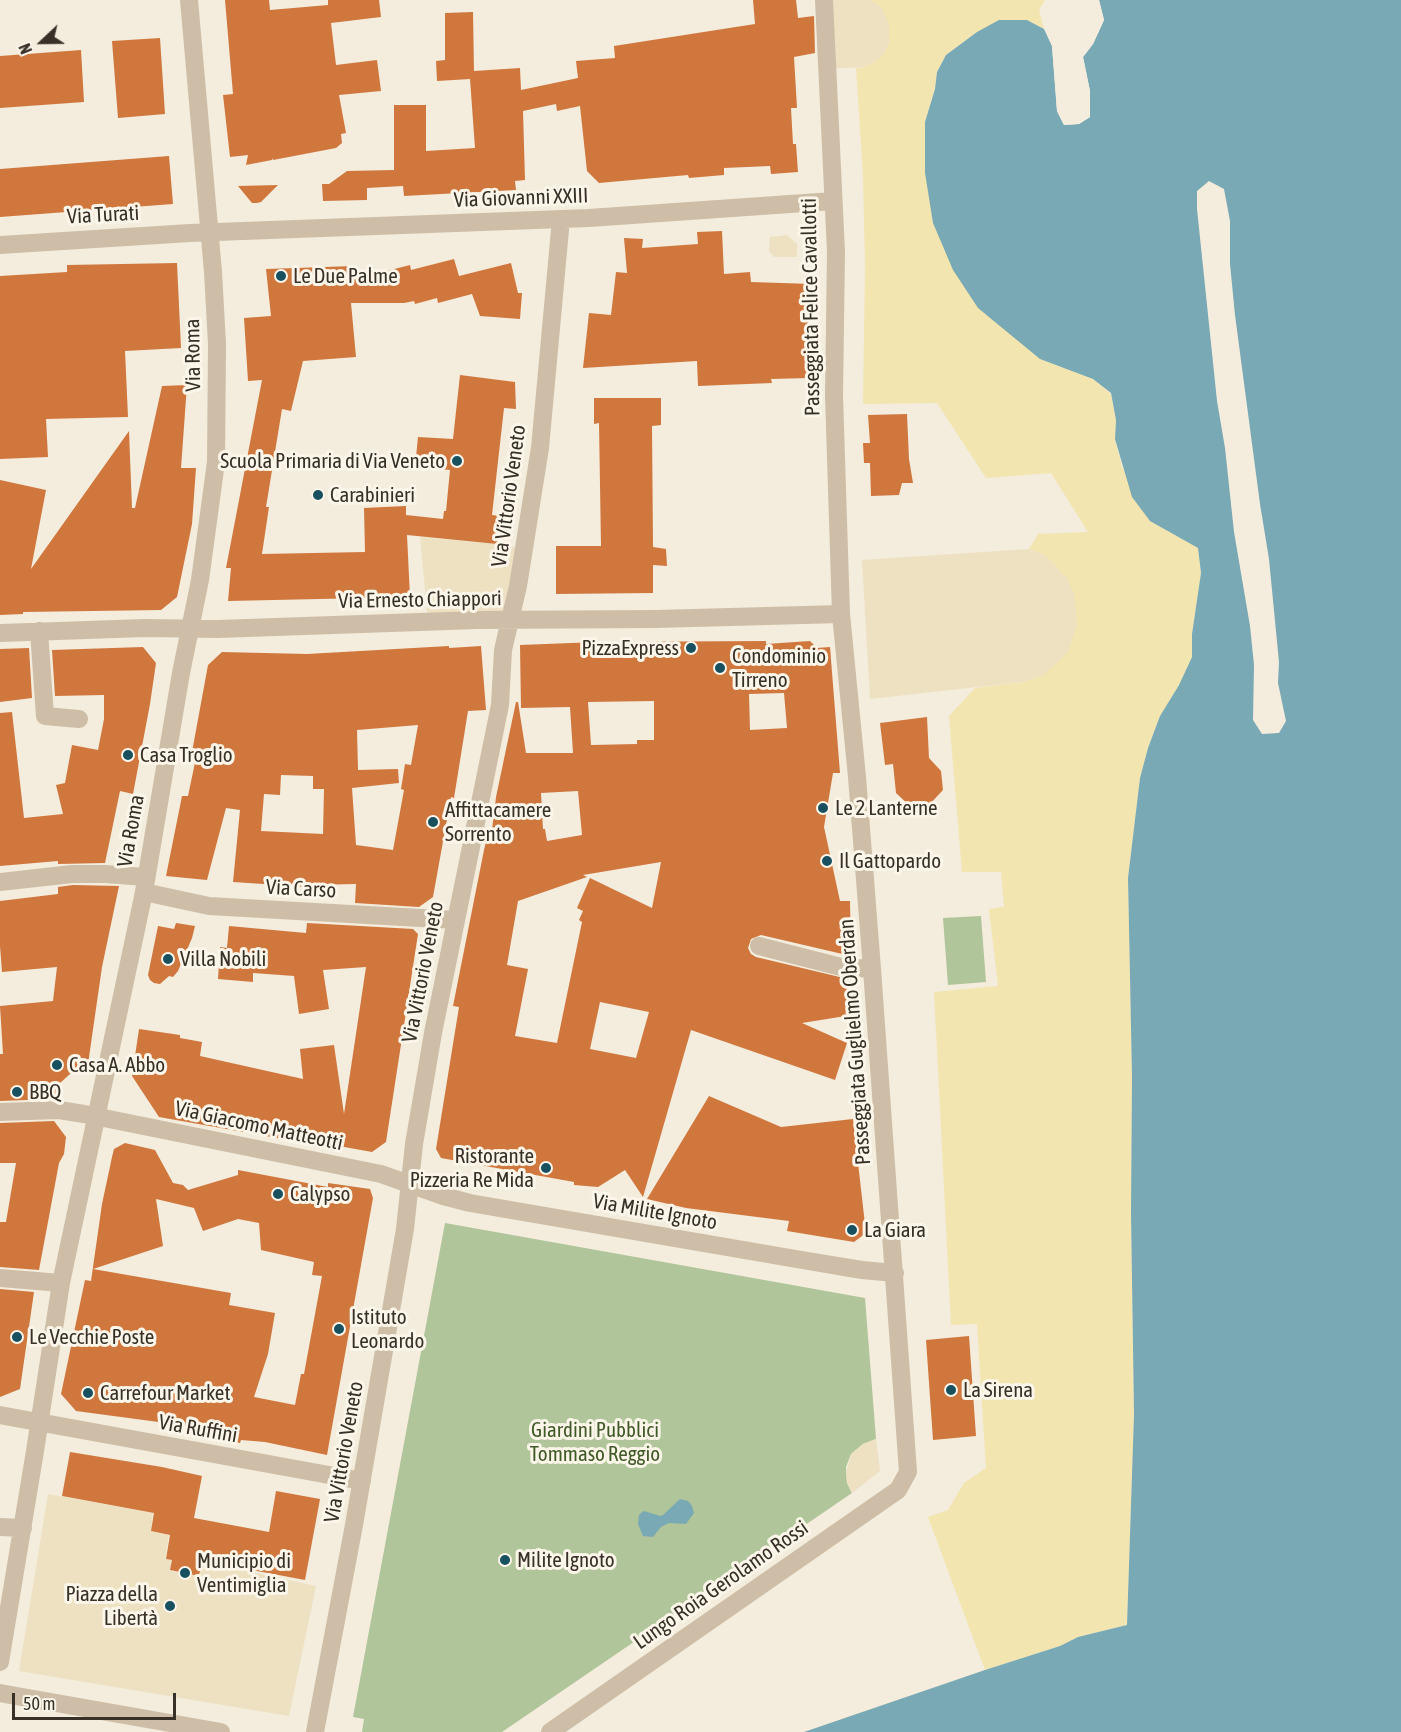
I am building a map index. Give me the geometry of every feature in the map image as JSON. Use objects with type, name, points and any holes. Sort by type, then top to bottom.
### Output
[{"type":"street","name":"Via Roma","points":[[0,1662],[23,1528],[33,1421],[145,885],[189,630],[200,580],[216,462],[217,344],[189,0]]},
{"type":"street","name":"Passeggiata Felice Cavallotti","points":[[824,0],[836,252],[834,395],[841,614]]},
{"type":"street","name":"Via Giovanni XXIII","points":[[209,233],[561,219],[833,201]]},
{"type":"street","name":"Via Vittorio Veneto","points":[[315,1732],[362,1481],[405,1229],[414,1144],[433,1033],[500,705],[503,650],[518,586],[540,448],[561,219]]},
{"type":"street","name":"Via Turati","points":[[0,245],[209,233]]},
{"type":"street","name":"Via Ernesto Chiappori","points":[[0,633],[841,614]]},
{"type":"street","name":"Passeggiata Guglielmo Oberdan","points":[[841,614],[856,765],[909,1468]]},
{"type":"street","points":[[39,631],[45,716],[79,719]]},
{"type":"street","name":"Via Carso","points":[[0,882],[72,874],[105,874],[209,906],[456,920]]},
{"type":"street","points":[[759,946],[841,967],[872,969]]},
{"type":"street","name":"Via Giacomo Matteotti","points":[[0,1112],[59,1110],[97,1116],[381,1174],[410,1184]]},
{"type":"street","name":"Via Milite Ignoto","points":[[410,1184],[470,1203],[808,1262],[895,1273]]},
{"type":"street","points":[[0,1278],[61,1283]]},
{"type":"street","name":"Via Ruffini","points":[[0,1415],[362,1481]]},
{"type":"street","name":"Lungo Roia Gerolamo Rossi","points":[[550,1732],[898,1490],[906,1479],[909,1468]]},
{"type":"street","points":[[0,1527],[23,1528]]},
{"type":"street","points":[[0,1693],[221,1732]]},
{"type":"green space","points":[[981,916],[986,982],[948,985],[943,918]]},
{"type":"green space","name":"Giardini Pubblici Tommaso Reggio","points":[[445,1223],[865,1298],[876,1439],[863,1444],[851,1454],[846,1467],[847,1483],[852,1493],[502,1732],[362,1732],[364,1719],[353,1717]]},
{"type":"sand","points":[[870,0],[1045,0],[1039,10],[1044,29],[1027,20],[977,32],[946,55],[937,72],[935,89],[925,122],[925,173],[1040,359],[1093,379],[1111,394],[1116,420],[1115,439],[1122,467],[1150,521],[1198,548],[1201,573],[1192,634],[1192,657],[1179,685],[1160,716],[1140,778],[1128,878],[1134,1414],[1127,1625],[1078,1637],[1060,1646],[985,1670],[928,1517],[948,1510],[964,1483],[986,1468],[977,1324],[951,1325],[934,992],[998,986],[989,909],[1004,907],[1001,872],[962,872],[949,716],[975,688],[1022,682],[1042,676],[1045,555],[1029,549],[1038,534],[1088,532],[1051,473],[986,478],[937,403],[863,404],[865,265],[863,175],[856,68],[875,62],[881,7]]},
{"type":"shaded area","points":[[824,0],[870,0],[881,7],[889,24],[889,43],[884,54],[875,62],[864,67],[828,69]]},
{"type":"shaded area","points":[[787,235],[797,244],[797,257],[774,257],[769,251],[770,237]]},
{"type":"shaded area","points":[[420,537],[497,544],[524,549],[510,621],[428,621]]},
{"type":"shaded area","points":[[1029,549],[1045,555],[1054,564],[1066,577],[1074,594],[1077,625],[1068,651],[1062,658],[1042,676],[1022,682],[870,699],[862,560]]},
{"type":"shaded area","points":[[876,1439],[880,1471],[852,1493],[847,1483],[846,1473],[851,1454],[863,1444]]},
{"type":"shaded area","name":"Piazza della Libertà","points":[[48,1494],[153,1513],[151,1531],[169,1535],[165,1559],[172,1560],[170,1571],[199,1576],[201,1565],[209,1566],[210,1563],[316,1586],[289,1716],[19,1671]]},
{"type":"water","points":[[1099,0],[1401,0],[1401,1732],[804,1732],[1060,1646],[1078,1637],[1127,1625],[1134,1414],[1128,878],[1140,778],[1148,748],[1160,716],[1179,685],[1192,657],[1192,634],[1201,573],[1198,548],[1150,521],[1132,497],[1115,439],[1116,420],[1111,393],[1093,379],[1040,359],[978,308],[953,270],[933,223],[925,173],[925,122],[935,89],[937,72],[946,55],[977,32],[999,20],[1027,20],[1044,29],[1052,46],[1057,111],[1064,125],[1079,124],[1090,117],[1090,91],[1083,57],[1093,44],[1104,20]]},
{"type":"water","points":[[680,1499],[688,1501],[694,1513],[686,1524],[669,1523],[661,1527],[653,1537],[643,1536],[638,1524],[641,1513],[644,1511],[663,1515]]},
{"type":"pier","points":[[1096,0],[1099,0],[1104,20],[1093,44],[1083,57],[1090,91],[1090,117],[1079,124],[1064,125],[1057,111],[1052,46],[1043,25],[1047,27],[1055,45],[1060,110],[1066,122],[1078,122],[1087,115],[1087,91],[1080,56],[1101,20]]},
{"type":"pier","points":[[1209,181],[1224,189],[1230,221],[1230,264],[1235,315],[1269,559],[1279,662],[1278,683],[1286,721],[1279,733],[1262,734],[1253,720],[1254,665],[1250,626],[1234,532],[1225,448],[1217,401],[1197,209],[1197,191]]},
{"type":"building","points":[[225,0],[269,0],[270,10],[328,5],[328,0],[379,0],[381,17],[331,23],[336,65],[377,60],[381,91],[339,95],[346,133],[341,134],[342,143],[336,148],[273,160],[272,158],[272,160],[246,165],[248,155],[230,157],[223,95],[233,94]]},
{"type":"building","points":[[753,0],[796,0],[798,18],[814,16],[815,53],[794,57],[797,108],[791,108],[793,144],[796,144],[798,172],[771,174],[770,166],[724,168],[724,175],[689,178],[688,175],[599,183],[587,171],[580,106],[557,111],[556,104],[523,111],[525,180],[515,181],[516,190],[404,196],[403,186],[367,188],[367,200],[323,201],[322,184],[329,184],[347,171],[394,170],[394,105],[426,105],[426,151],[475,148],[470,79],[437,81],[436,61],[445,60],[445,13],[473,12],[474,71],[520,68],[521,90],[578,78],[576,61],[615,58],[614,46],[755,24]]},
{"type":"building","points":[[160,38],[165,114],[118,118],[112,41]]},
{"type":"building","points":[[81,50],[84,102],[0,108],[0,56]]},
{"type":"building","points":[[169,156],[173,204],[0,217],[0,169]]},
{"type":"building","points":[[278,185],[261,202],[257,203],[252,203],[238,186]]},
{"type":"building","points":[[722,231],[724,274],[750,272],[751,282],[812,284],[811,322],[808,321],[809,378],[771,379],[772,383],[698,386],[697,361],[583,368],[589,313],[611,315],[616,272],[627,273],[624,238],[643,239],[642,248],[698,244],[697,232]]},
{"type":"building","points":[[454,259],[459,276],[511,263],[518,293],[522,293],[520,319],[480,316],[472,294],[438,303],[437,298],[415,304],[414,301],[351,303],[356,357],[303,361],[291,411],[282,409],[266,507],[269,507],[262,554],[365,552],[364,508],[406,506],[406,515],[443,519],[444,511],[446,511],[450,470],[415,467],[418,437],[453,439],[460,375],[515,382],[516,409],[504,408],[492,515],[500,516],[497,544],[407,535],[410,597],[228,601],[231,568],[226,568],[262,380],[248,381],[244,318],[271,316],[266,269],[354,266],[355,279],[410,265],[411,270]]},
{"type":"building","points":[[177,263],[181,348],[125,351],[128,417],[46,419],[48,457],[0,459],[0,276],[67,272],[67,265]]},
{"type":"building","points":[[187,385],[181,468],[196,468],[192,524],[177,597],[161,610],[23,612],[23,614],[0,615],[0,480],[46,490],[31,569],[129,431],[132,508],[135,508],[162,386]]},
{"type":"building","points":[[594,398],[661,398],[661,425],[652,426],[653,547],[666,549],[667,566],[653,565],[653,593],[556,594],[556,546],[601,546],[599,423],[594,424]]},
{"type":"building","points":[[907,414],[909,459],[913,483],[902,483],[899,495],[871,496],[870,463],[864,463],[863,443],[870,443],[868,415]]},
{"type":"building","points":[[766,641],[766,644],[810,641],[817,648],[830,647],[840,773],[833,773],[824,827],[840,901],[850,901],[851,956],[761,935],[751,939],[748,948],[756,957],[848,979],[852,1015],[802,1023],[847,1043],[835,1080],[691,1030],[643,1197],[625,1170],[598,1187],[574,1185],[574,1182],[441,1158],[436,1149],[459,1007],[453,1006],[484,850],[487,838],[491,838],[496,797],[516,702],[518,702],[526,753],[573,753],[570,707],[521,708],[520,645]],"holes":[[[784,693],[787,728],[750,730],[749,694]],[[654,701],[654,740],[637,740],[637,744],[591,745],[588,702]],[[578,791],[582,835],[547,841],[545,829],[543,829],[541,793]],[[661,862],[652,908],[590,878],[577,908],[583,911],[579,920],[582,922],[557,1043],[515,1036],[528,969],[507,965],[518,901],[587,877],[583,875]],[[600,1002],[649,1012],[636,1058],[590,1049]]]},
{"type":"building","points":[[481,646],[486,710],[468,711],[454,798],[451,797],[433,897],[419,907],[355,903],[356,884],[309,885],[309,887],[233,882],[240,810],[226,808],[207,880],[166,876],[182,796],[188,796],[197,753],[192,752],[208,665],[222,652],[307,654]],"holes":[[[418,725],[411,765],[405,764],[401,789],[404,790],[393,850],[356,845],[352,788],[399,783],[398,769],[358,770],[357,730]],[[281,775],[313,776],[313,789],[324,789],[323,834],[261,831],[264,794],[280,795]]]},
{"type":"building","points":[[143,647],[156,663],[150,704],[133,794],[120,791],[105,863],[58,864],[58,861],[0,866],[0,713],[12,712],[24,818],[63,814],[56,785],[65,783],[72,745],[98,750],[104,719],[104,695],[55,696],[52,650]]},
{"type":"building","points":[[29,648],[32,698],[0,702],[0,649]]},
{"type":"building","points":[[927,717],[929,758],[941,771],[943,790],[929,805],[911,807],[896,793],[893,764],[885,765],[880,723]]},
{"type":"building","points":[[119,886],[102,967],[87,1071],[70,1074],[59,1084],[54,1099],[0,1101],[0,1054],[3,1054],[0,1006],[53,1001],[57,967],[2,972],[0,901],[58,894],[58,887]]},
{"type":"building","name":"Villa Nobili","points":[[176,923],[195,926],[192,938],[178,971],[173,977],[169,976],[160,984],[154,983],[148,975],[158,926],[174,929]]},
{"type":"building","points":[[307,923],[413,929],[418,934],[386,1142],[372,1152],[311,1141],[311,1144],[159,1117],[132,1076],[139,1029],[180,1035],[180,1038],[202,1042],[200,1056],[303,1079],[300,1049],[334,1045],[344,1114],[366,967],[323,970],[329,1009],[299,1014],[294,976],[253,973],[253,982],[218,979],[220,947],[227,948],[229,926],[306,933]]},
{"type":"building","points":[[709,1096],[781,1127],[853,1119],[866,1233],[854,1242],[787,1231],[789,1221],[686,1208],[647,1199]]},
{"type":"building","points":[[54,1121],[66,1137],[39,1270],[0,1267],[0,1222],[6,1222],[16,1163],[0,1163],[0,1123]]},
{"type":"building","points":[[125,1143],[155,1150],[173,1183],[183,1185],[188,1190],[238,1175],[238,1170],[328,1187],[328,1183],[370,1189],[373,1198],[327,1455],[265,1442],[241,1440],[240,1443],[206,1437],[207,1432],[181,1425],[76,1411],[61,1394],[85,1280],[91,1281],[102,1204],[114,1149]],"holes":[[[156,1199],[194,1208],[203,1231],[238,1219],[259,1223],[261,1250],[314,1262],[312,1275],[322,1276],[304,1374],[301,1374],[295,1405],[254,1397],[268,1354],[275,1313],[229,1305],[231,1293],[93,1269],[163,1246]]]},
{"type":"building","points":[[0,1289],[34,1292],[20,1389],[0,1397]]},
{"type":"building","points":[[969,1336],[976,1436],[933,1440],[926,1340]]},
{"type":"building","points":[[70,1452],[202,1476],[194,1518],[269,1532],[276,1491],[320,1499],[305,1580],[209,1562],[209,1565],[201,1564],[199,1576],[170,1570],[172,1560],[166,1559],[170,1535],[151,1531],[154,1513],[62,1496]]},
{"type":"place","name":"Le Due Palme","points":[[281,276]]},
{"type":"place","name":"Scuola Primaria di Via Veneto","points":[[457,461]]},
{"type":"place","name":"Carabinieri","points":[[318,495]]},
{"type":"place","name":"PizzaExpress","points":[[691,648]]},
{"type":"place","name":"Condominio Tirreno","points":[[720,668]]},
{"type":"place","name":"Casa Troglio","points":[[128,755]]},
{"type":"place","name":"Le 2 Lanterne","points":[[823,808]]},
{"type":"place","name":"Affittacamere Sorrento","points":[[433,822]]},
{"type":"place","name":"Il Gattopardo","points":[[827,861]]},
{"type":"place","name":"Villa Nobili","points":[[168,959]]},
{"type":"place","name":"Casa A. Abbo","points":[[57,1065]]},
{"type":"place","name":"BBQ","points":[[17,1092]]},
{"type":"place","name":"Ristorante Pizzeria Re Mida","points":[[546,1168]]},
{"type":"place","name":"Calypso","points":[[278,1194]]},
{"type":"place","name":"La Giara","points":[[852,1230]]},
{"type":"place","name":"Istituto Leonardo","points":[[339,1329]]},
{"type":"place","name":"Le Vecchie Poste","points":[[17,1337]]},
{"type":"place","name":"La Sirena","points":[[951,1390]]},
{"type":"place","name":"Carrefour Market","points":[[88,1393]]},
{"type":"place","name":"Milite Ignoto","points":[[505,1560]]},
{"type":"place","name":"Municipio di Ventimiglia","points":[[185,1573]]},
{"type":"place","name":"Piazza della Libertà","points":[[170,1606]]}]
